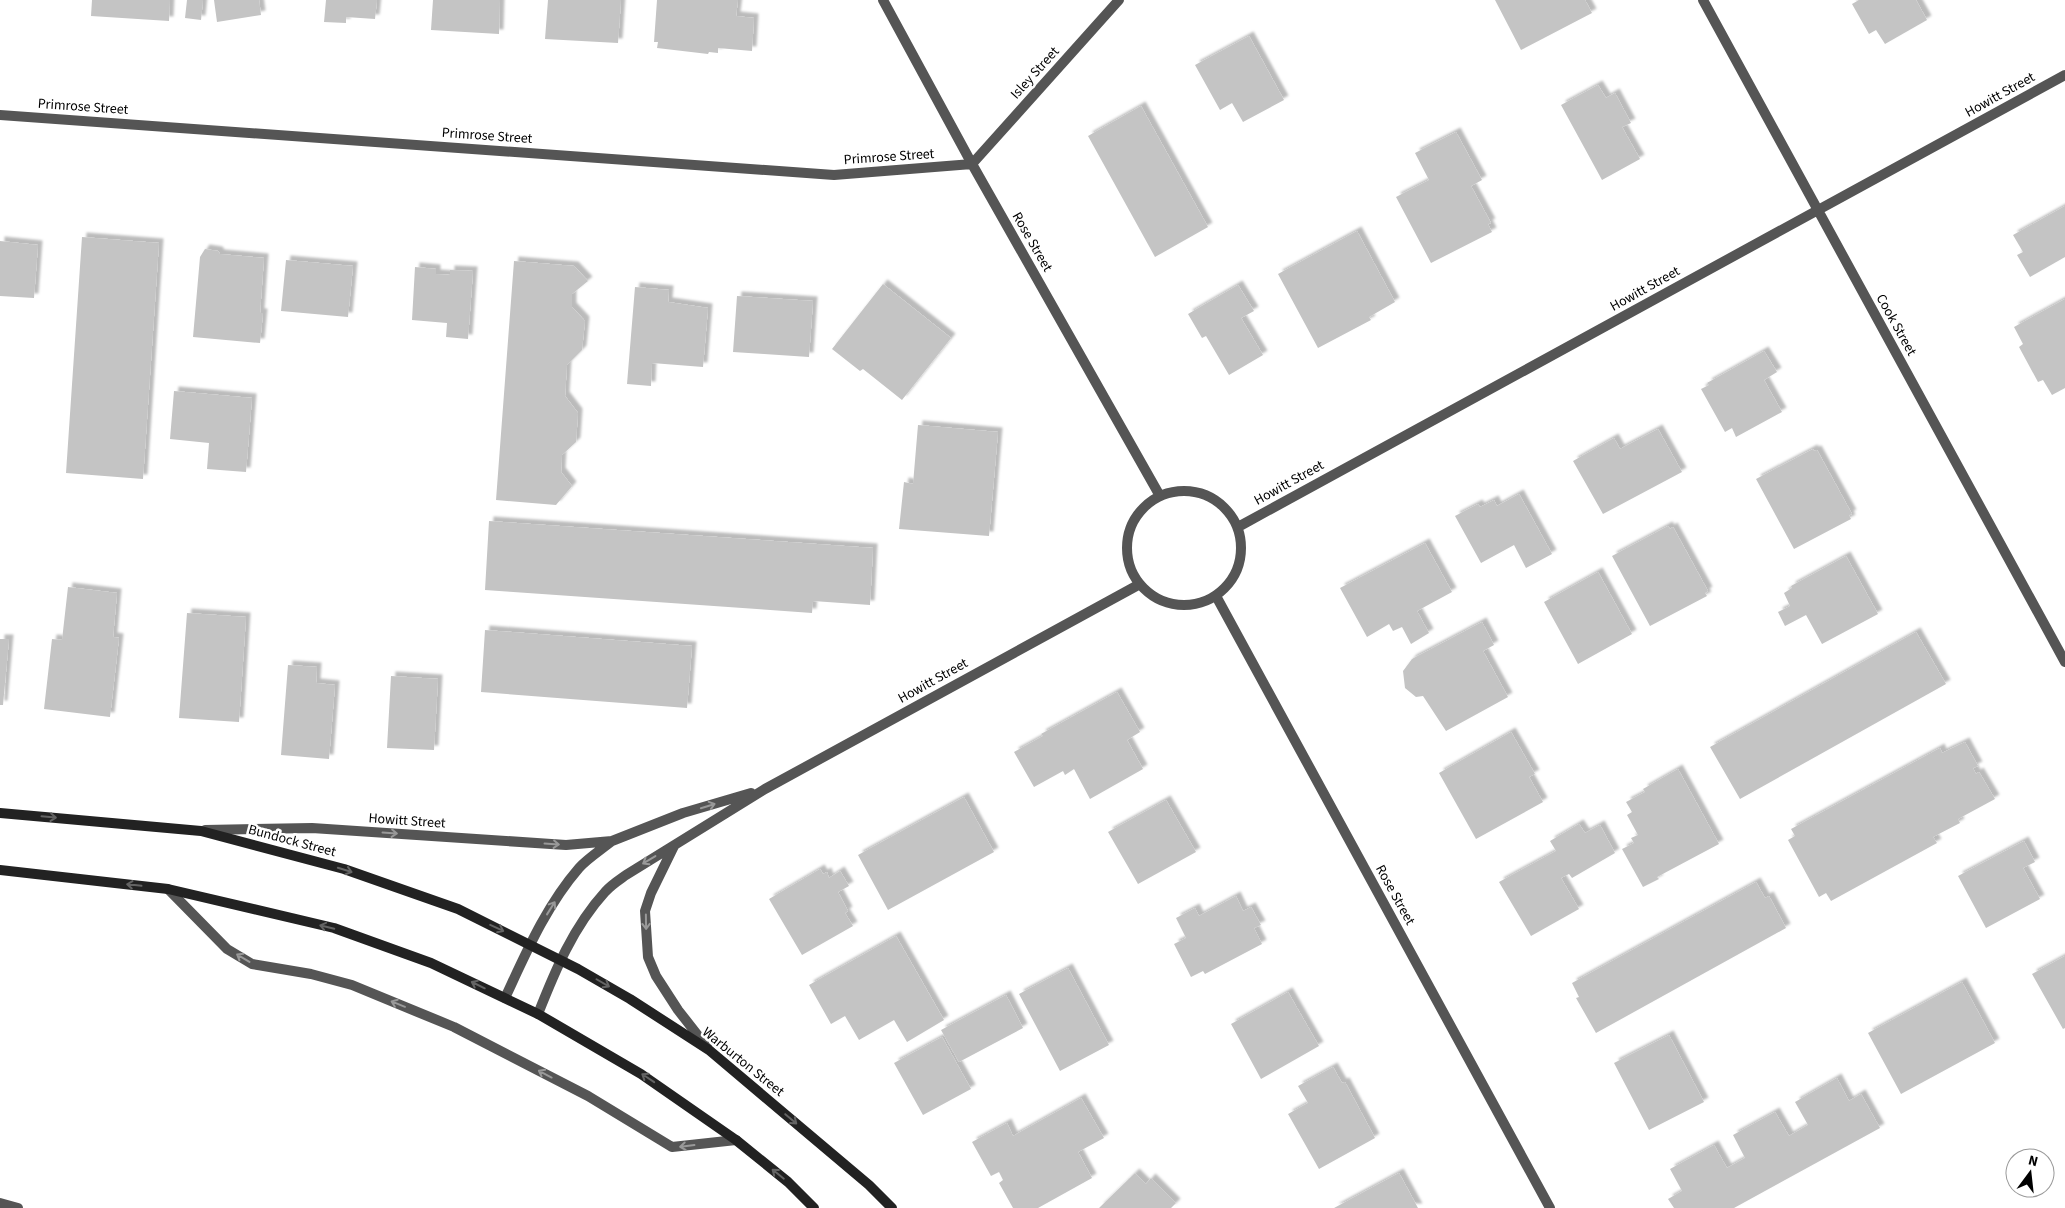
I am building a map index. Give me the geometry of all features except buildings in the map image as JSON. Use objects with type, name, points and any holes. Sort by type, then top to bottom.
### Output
[{"type":"main road","name":"Bundock Street","points":[[0,813],[201,830],[294,855],[396,887],[458,909],[560,959]]},
{"type":"main road","points":[[0,870],[168,889],[334,928],[431,963],[538,1014],[641,1074],[736,1140],[788,1182],[814,1208]]},
{"type":"main road","name":"Warburton Street","points":[[560,959],[630,999],[709,1050],[869,1185],[892,1208]]},
{"type":"street","name":"Rose Street","points":[[884,0],[972,164],[1160,496]]},
{"type":"street","name":"Isley Street","points":[[972,164],[1119,0]]},
{"type":"street","name":"Cook Street","points":[[1703,0],[2065,662]]},
{"type":"street","name":"Howitt Street","points":[[1238,527],[2065,75]]},
{"type":"street","name":"Primrose Street","points":[[0,115],[834,174],[972,164]]},
{"type":"street","points":[[1178,491],[1197,492],[1214,499],[1228,511],[1238,527],[1242,545],[1239,565],[1230,582],[1216,596],[1201,602],[1184,605],[1168,602],[1153,595],[1140,584],[1131,569],[1127,552],[1128,535],[1134,519],[1146,506],[1160,496],[1178,491]]},
{"type":"street","name":"Howitt Street","points":[[538,1014],[560,959],[582,922],[605,892],[626,874],[765,788],[1140,584]]},
{"type":"street","name":"Rose Street","points":[[1216,596],[1550,1208]]},
{"type":"street","name":"Howitt Street","points":[[201,830],[312,828],[566,845],[612,841],[683,813],[765,788]]},
{"type":"street","name":"Howitt Street","points":[[505,998],[530,944],[553,904],[580,867],[612,841]]},
{"type":"street","points":[[674,845],[651,893],[646,911],[648,957],[656,976],[678,1010],[709,1050]]},
{"type":"street","points":[[168,889],[227,949],[252,964],[311,974],[352,985],[454,1027],[588,1096],[672,1147],[736,1140]]},
{"type":"street","points":[[0,1204],[18,1208]]}]
